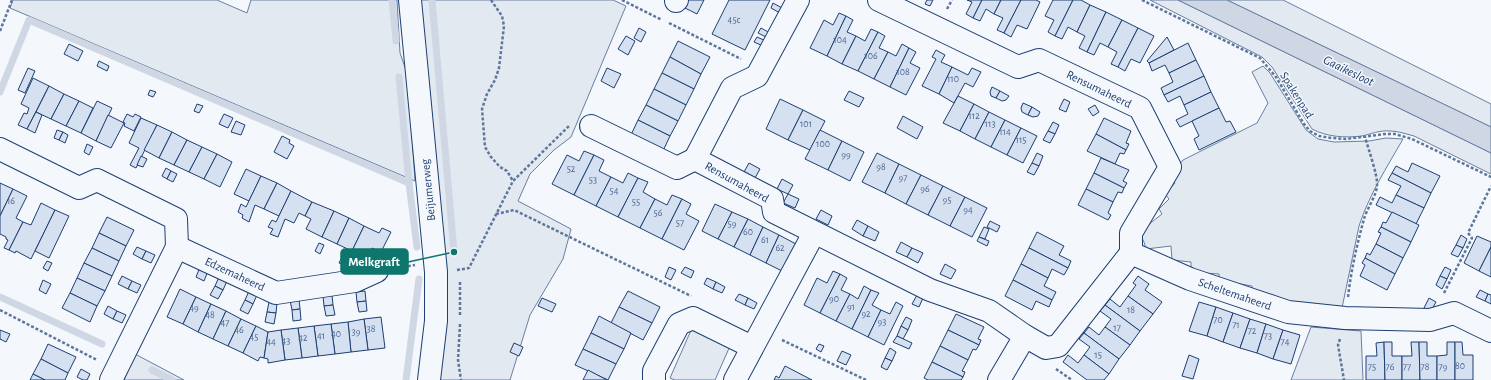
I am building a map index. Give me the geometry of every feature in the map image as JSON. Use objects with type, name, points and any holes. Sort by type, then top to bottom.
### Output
[{"type":"street","name":"Beijumerweg","points":[[410,0],[436,267],[436,321],[429,380]]},
{"type":"street","name":"Rensumaheerd","points":[[591,126],[677,168],[695,158],[732,88],[757,76],[798,0]]},
{"type":"street","name":"Rensumaheerd","points":[[695,158],[772,199],[774,212],[814,233],[930,290],[989,311],[1025,336],[1046,348],[1058,346],[1130,253],[1131,233],[1170,167],[1140,108],[1039,60],[1018,67],[879,0]]},
{"type":"street","points":[[0,149],[79,188],[97,180],[176,219],[177,247],[114,375]]},
{"type":"street","points":[[735,380],[814,233]]},
{"type":"street","name":"Edzemaheerd","points":[[177,247],[276,293],[355,281],[377,271]]},
{"type":"street","name":"Scheltemaheerd","points":[[1130,253],[1190,279],[1288,312],[1345,318],[1430,320],[1454,313],[1491,331]]},
{"type":"street","points":[[654,380],[654,371],[679,324],[693,318],[757,339]]},
{"type":"street","points":[[999,380],[1025,336]]},
{"type":"path","points":[[0,31],[12,0]]},
{"type":"path","points":[[491,0],[502,16],[504,26],[499,68],[482,109],[485,147],[500,167],[507,171],[513,181]]},
{"type":"path","points":[[622,0],[762,68]]},
{"type":"path","name":"Spakenpad","points":[[1142,0],[1260,58],[1276,77],[1304,124],[1319,136],[1346,139],[1395,134],[1412,139],[1491,177]]},
{"type":"path","points":[[377,271],[436,267],[469,268],[513,181],[577,119],[591,126]]},
{"type":"path","points":[[1344,380],[1338,345],[1344,327],[1349,283],[1364,220],[1378,184],[1365,138]]},
{"type":"path","points":[[1430,320],[1472,238],[1468,234],[1491,186]]},
{"type":"path","points":[[496,214],[514,210],[691,296]]},
{"type":"path","points":[[0,310],[114,375]]},
{"type":"path","points":[[757,339],[866,380]]},
{"type":"shaded area","points":[[13,0],[217,0],[247,13],[251,0],[397,0],[400,53],[408,76],[415,181],[10,8]]},
{"type":"shaded area","points":[[420,0],[613,0],[626,6],[571,137],[554,150],[530,174],[518,201],[571,229],[563,259],[530,315],[510,380],[437,380]]},
{"type":"shaded area","points":[[1150,0],[1178,0],[1491,153],[1491,174],[1414,136],[1393,131],[1383,131],[1362,136],[1343,137],[1324,134],[1312,129],[1272,67],[1262,57]]},
{"type":"shaded area","points":[[1227,0],[1283,0],[1491,104],[1491,127]]},
{"type":"shaded area","points":[[1263,66],[1270,73],[1306,130],[1318,139],[1334,142],[1369,141],[1386,138],[1403,139],[1379,181],[1363,215],[1359,226],[1342,308],[1336,312],[1252,293],[1252,286],[1219,280],[1219,274],[1191,272],[1191,262],[1172,260],[1171,246],[1146,249],[1139,232],[1162,214],[1159,209],[1169,199],[1165,194],[1175,183],[1170,177],[1183,160],[1257,123],[1268,103],[1252,72]]},
{"type":"shaded area","points":[[1311,327],[1361,331],[1363,380],[1291,380]]},
{"type":"shaded area","points":[[692,328],[730,346],[715,380],[675,380],[670,378]]},
{"type":"shaded area","points":[[135,354],[184,380],[124,380]]},
{"type":"water","name":"Gaaikesloot","points":[[1178,0],[1227,0],[1491,127],[1491,153]]},
{"type":"building","points":[[688,0],[704,0],[697,14],[685,8]]},
{"type":"building","points":[[729,0],[770,0],[745,50],[712,34]]},
{"type":"building","points":[[927,0],[933,0],[930,6],[925,4]]},
{"type":"building","points":[[967,0],[982,0],[973,18],[966,14],[972,2]]},
{"type":"building","points":[[982,0],[1001,0],[994,14],[986,9],[980,21],[973,18]]},
{"type":"building","points":[[1001,0],[1021,0],[1004,33],[997,30],[1003,18],[994,14]]},
{"type":"building","points":[[1021,0],[1036,0],[1040,2],[1027,29],[1017,25],[1011,37],[1004,33]]},
{"type":"building","points":[[1053,0],[1073,0],[1055,36],[1048,32],[1054,20],[1045,16]]},
{"type":"building","points":[[1073,0],[1081,0],[1090,5],[1077,32],[1068,27],[1062,39],[1055,36]]},
{"type":"building","points":[[773,3],[782,8],[780,13],[771,8]]},
{"type":"building","points":[[1090,5],[1106,12],[1087,52],[1079,48],[1085,36],[1077,32]]},
{"type":"building","points":[[1106,12],[1122,20],[1108,47],[1100,43],[1094,55],[1087,52]]},
{"type":"building","points":[[839,13],[846,16],[827,56],[810,48],[824,20],[833,25]]},
{"type":"building","points":[[846,16],[853,20],[847,32],[856,36],[842,64],[827,56]]},
{"type":"building","points":[[1122,20],[1138,28],[1118,67],[1111,64],[1117,52],[1108,47]]},
{"type":"building","points":[[639,28],[646,32],[641,42],[634,38]]},
{"type":"building","points":[[761,28],[770,33],[768,38],[758,33]]},
{"type":"building","points":[[1138,28],[1154,36],[1140,63],[1131,59],[1125,71],[1118,67]]},
{"type":"building","points":[[871,29],[878,32],[858,71],[842,64],[856,36],[865,41]]},
{"type":"building","points":[[878,32],[885,36],[879,48],[888,52],[874,79],[858,71]]},
{"type":"building","points":[[626,36],[635,41],[628,55],[618,49]]},
{"type":"building","points":[[757,37],[766,41],[763,46],[754,42]]},
{"type":"building","points":[[1167,37],[1174,50],[1149,63],[1147,61]]},
{"type":"building","points":[[678,41],[710,57],[701,74],[670,57]]},
{"type":"building","points":[[1188,43],[1196,60],[1169,73],[1165,65],[1152,71],[1149,63]]},
{"type":"building","points":[[69,44],[83,51],[78,61],[64,54]]},
{"type":"building","points":[[902,44],[909,48],[890,87],[874,79],[888,52],[896,56]]},
{"type":"building","points":[[909,48],[916,52],[910,63],[920,68],[906,95],[890,87]]},
{"type":"building","points":[[936,50],[945,55],[941,62],[952,67],[939,94],[922,86],[936,59],[932,57]]},
{"type":"building","points":[[670,57],[701,74],[694,89],[662,73]]},
{"type":"building","points":[[1196,60],[1204,76],[1164,95],[1161,88],[1173,82],[1169,73]]},
{"type":"building","points":[[99,61],[109,66],[107,71],[97,66]]},
{"type":"building","points":[[952,67],[968,75],[972,68],[981,72],[973,87],[965,83],[954,103],[939,94]]},
{"type":"building","points":[[28,68],[35,71],[25,93],[18,90]]},
{"type":"building","points":[[607,68],[621,74],[614,88],[601,81]]},
{"type":"building","points":[[662,73],[694,89],[686,105],[654,89]]},
{"type":"building","points":[[1204,76],[1211,92],[1184,105],[1180,96],[1168,102],[1164,95]]},
{"type":"building","points":[[33,78],[49,86],[27,129],[18,125],[24,113],[27,114],[29,108],[21,104]]},
{"type":"building","points":[[49,86],[64,94],[51,119],[36,112]]},
{"type":"building","points":[[992,87],[1000,91],[996,98],[991,96],[990,92]]},
{"type":"building","points":[[654,89],[686,105],[678,121],[646,105]]},
{"type":"building","points":[[150,90],[156,92],[153,97],[148,95]]},
{"type":"building","points":[[849,91],[864,98],[859,107],[844,100]]},
{"type":"building","points":[[1000,91],[1009,96],[1006,100],[1002,101],[996,98]]},
{"type":"building","points":[[1211,92],[1219,108],[1180,127],[1176,120],[1188,114],[1184,105]]},
{"type":"building","points":[[64,94],[79,101],[66,126],[51,119]]},
{"type":"building","points":[[958,96],[974,104],[960,131],[943,123]]},
{"type":"building","points":[[780,99],[803,110],[788,140],[766,129]]},
{"type":"building","points":[[1064,99],[1070,102],[1066,112],[1059,109]]},
{"type":"building","points":[[79,101],[93,108],[81,133],[66,126]]},
{"type":"building","points":[[97,101],[112,108],[96,141],[81,133]]},
{"type":"building","points":[[1023,103],[1032,107],[1028,115],[1022,112],[1021,108]]},
{"type":"building","points":[[197,104],[203,106],[199,113],[194,111]]},
{"type":"building","points":[[974,104],[989,112],[975,139],[960,131]]},
{"type":"building","points":[[646,105],[678,121],[670,136],[638,120]]},
{"type":"building","points":[[1095,105],[1099,112],[1093,116],[1088,109]]},
{"type":"building","points":[[1032,107],[1040,112],[1038,116],[1033,117],[1028,115]]},
{"type":"building","points":[[1219,108],[1226,122],[1230,121],[1236,132],[1199,150],[1194,139],[1199,136],[1192,121]]},
{"type":"building","points":[[803,110],[825,121],[810,150],[788,140]]},
{"type":"building","points":[[36,112],[42,115],[35,133],[27,129]]},
{"type":"building","points":[[989,112],[1005,120],[991,147],[975,139]]},
{"type":"building","points":[[127,114],[133,117],[135,114],[141,117],[134,131],[124,126],[125,123],[123,122]]},
{"type":"building","points":[[224,114],[233,118],[228,128],[219,124]]},
{"type":"building","points":[[108,115],[124,123],[111,148],[96,141]]},
{"type":"building","points":[[903,116],[923,127],[917,139],[897,128]]},
{"type":"building","points":[[141,118],[157,125],[136,168],[130,165],[139,148],[129,143]]},
{"type":"building","points":[[1104,118],[1131,131],[1126,143],[1129,144],[1126,150],[1096,134]]},
{"type":"building","points":[[638,120],[670,136],[662,153],[630,137]]},
{"type":"building","points":[[1005,120],[1021,128],[1007,155],[991,147]]},
{"type":"building","points":[[236,121],[245,125],[241,135],[231,132]]},
{"type":"building","points":[[1053,122],[1059,125],[1055,134],[1048,131]]},
{"type":"building","points":[[157,125],[172,132],[159,158],[144,150]]},
{"type":"building","points":[[1021,128],[1037,136],[1023,163],[1007,155]]},
{"type":"building","points":[[57,130],[63,132],[59,140],[54,138]]},
{"type":"building","points":[[820,130],[842,141],[828,170],[805,159]]},
{"type":"building","points":[[1048,131],[1055,134],[1050,143],[1043,140]]},
{"type":"building","points":[[63,132],[68,135],[65,143],[59,140]]},
{"type":"building","points":[[172,132],[187,140],[174,165],[159,158]]},
{"type":"building","points":[[1096,134],[1126,150],[1124,154],[1120,153],[1115,164],[1087,151]]},
{"type":"building","points":[[282,136],[290,140],[289,143],[294,146],[287,159],[274,152]]},
{"type":"building","points":[[187,140],[202,147],[189,172],[174,165]]},
{"type":"building","points":[[842,141],[864,152],[850,181],[828,170]]},
{"type":"building","points":[[87,144],[93,147],[89,155],[84,152]]},
{"type":"building","points":[[202,147],[217,154],[204,179],[189,172]]},
{"type":"building","points":[[584,151],[594,155],[574,195],[552,184],[567,155],[579,161]]},
{"type":"building","points":[[877,153],[899,164],[885,193],[862,182]]},
{"type":"building","points":[[1037,153],[1043,156],[1039,166],[1032,163]]},
{"type":"building","points":[[217,154],[232,162],[220,187],[204,179]]},
{"type":"building","points":[[594,155],[604,160],[599,171],[611,177],[596,206],[574,195]]},
{"type":"building","points":[[141,156],[147,159],[143,167],[137,165]]},
{"type":"building","points":[[1101,158],[1129,170],[1123,181],[1127,183],[1124,188],[1094,173]]},
{"type":"building","points":[[749,163],[760,169],[755,178],[744,172]]},
{"type":"building","points":[[1032,163],[1039,166],[1034,175],[1027,172]]},
{"type":"building","points":[[1412,163],[1440,176],[1431,193],[1392,173],[1396,166],[1408,172]]},
{"type":"building","points":[[899,164],[921,175],[906,204],[885,193]]},
{"type":"building","points":[[166,168],[171,171],[167,179],[162,176]]},
{"type":"building","points":[[246,169],[261,176],[249,201],[234,194]]},
{"type":"building","points":[[171,171],[177,174],[173,182],[167,179]]},
{"type":"building","points":[[628,173],[638,178],[618,217],[596,206],[611,177],[623,183]]},
{"type":"building","points":[[1094,173],[1124,188],[1122,193],[1118,192],[1113,202],[1086,189]]},
{"type":"building","points":[[1392,173],[1431,193],[1424,208],[1396,195],[1401,186],[1388,180]]},
{"type":"building","points":[[921,175],[943,186],[928,215],[906,204]]},
{"type":"building","points":[[261,176],[277,183],[264,209],[255,205],[249,222],[242,218],[243,215],[238,212],[241,204],[246,207]]},
{"type":"building","points":[[638,178],[648,182],[643,192],[655,199],[640,228],[618,217]]},
{"type":"building","points":[[782,179],[793,185],[788,194],[777,189]]},
{"type":"building","points":[[0,183],[13,189],[0,216]]},
{"type":"building","points":[[277,183],[291,191],[279,216],[264,209]]},
{"type":"building","points":[[943,186],[965,197],[950,226],[928,215]]},
{"type":"building","points":[[13,189],[27,196],[16,218],[23,222],[9,250],[4,248],[8,240],[0,234],[0,216]]},
{"type":"building","points":[[1086,189],[1113,202],[1108,213],[1111,215],[1108,220],[1078,205]]},
{"type":"building","points":[[291,191],[312,202],[305,216],[299,213],[294,223],[285,219],[278,237],[270,234],[273,229],[268,227],[272,220],[276,222]]},
{"type":"building","points":[[788,194],[799,199],[795,208],[783,203]]},
{"type":"building","points":[[672,195],[682,199],[662,239],[640,228],[655,199],[667,205]]},
{"type":"building","points":[[1396,195],[1424,208],[1416,224],[1376,205],[1380,197],[1392,203]]},
{"type":"building","points":[[965,197],[987,208],[972,237],[950,226]]},
{"type":"building","points":[[682,199],[691,204],[686,214],[699,221],[684,250],[662,239]]},
{"type":"building","points":[[312,202],[334,211],[322,237],[306,229],[311,219],[305,216]]},
{"type":"building","points":[[41,203],[55,210],[31,259],[16,251],[15,253],[9,250],[23,222],[31,225]]},
{"type":"building","points":[[715,204],[732,212],[718,239],[702,231]]},
{"type":"building","points":[[55,210],[69,216],[49,258],[35,251]]},
{"type":"building","points":[[821,210],[832,216],[828,225],[816,219]]},
{"type":"building","points":[[334,211],[349,218],[337,244],[322,237]]},
{"type":"building","points":[[732,212],[748,219],[734,247],[718,239]]},
{"type":"building","points":[[1392,212],[1419,225],[1411,242],[1381,227],[1383,222],[1386,223]]},
{"type":"building","points":[[107,217],[134,230],[126,246],[99,233]]},
{"type":"building","points":[[349,218],[364,226],[352,251],[337,244]]},
{"type":"building","points":[[748,219],[763,227],[750,255],[734,247]]},
{"type":"building","points":[[857,220],[868,226],[863,236],[852,229]]},
{"type":"building","points":[[990,221],[1000,226],[997,232],[987,227]]},
{"type":"building","points":[[364,226],[379,233],[382,228],[391,232],[381,252],[372,248],[367,259],[352,251]]},
{"type":"building","points":[[868,226],[879,232],[875,241],[863,236]]},
{"type":"building","points":[[763,227],[779,235],[766,263],[750,255]]},
{"type":"building","points":[[984,227],[989,229],[985,239],[979,237]]},
{"type":"building","points":[[1381,227],[1411,242],[1403,258],[1376,244],[1381,233],[1378,232]]},
{"type":"building","points":[[1037,232],[1064,246],[1059,255],[1071,261],[1068,268],[1029,248]]},
{"type":"building","points":[[99,233],[126,246],[119,261],[92,248]]},
{"type":"building","points":[[779,235],[796,244],[782,271],[766,263]]},
{"type":"building","points":[[1461,235],[1467,239],[1463,248],[1456,245]]},
{"type":"building","points":[[1477,236],[1491,242],[1491,247],[1479,271],[1464,263]]},
{"type":"building","points":[[979,237],[989,241],[987,246],[977,241]]},
{"type":"building","points":[[901,242],[912,248],[907,257],[896,252]]},
{"type":"building","points":[[319,243],[324,245],[320,254],[315,251]]},
{"type":"building","points":[[1376,244],[1403,258],[1395,274],[1365,258],[1367,253],[1370,255]]},
{"type":"building","points":[[1456,245],[1463,248],[1458,257],[1451,254]]},
{"type":"building","points":[[137,247],[146,251],[142,259],[133,254]]},
{"type":"building","points":[[1491,247],[1491,277],[1479,271]]},
{"type":"building","points":[[92,248],[119,261],[112,276],[84,263]]},
{"type":"building","points":[[912,248],[923,253],[918,263],[907,257]]},
{"type":"building","points":[[1029,248],[1068,268],[1064,275],[1052,269],[1048,278],[1021,264]]},
{"type":"building","points":[[146,251],[155,255],[151,263],[142,259]]},
{"type":"building","points":[[343,255],[348,257],[345,265],[339,263]]},
{"type":"building","points":[[1365,258],[1395,274],[1387,290],[1360,276],[1365,265],[1362,263]]},
{"type":"building","points":[[47,261],[52,263],[48,271],[43,268]]},
{"type":"building","points":[[84,263],[112,276],[105,291],[77,278]]},
{"type":"building","points":[[945,264],[956,270],[951,279],[940,274]]},
{"type":"building","points":[[1021,264],[1048,278],[1044,286],[1056,292],[1052,300],[1013,280]]},
{"type":"building","points":[[200,267],[208,271],[204,281],[196,277]]},
{"type":"building","points":[[669,267],[676,270],[671,280],[665,277]]},
{"type":"building","points":[[685,267],[694,271],[691,278],[681,273]]},
{"type":"building","points":[[1445,267],[1451,270],[1447,279],[1440,276]]},
{"type":"building","points":[[833,271],[840,274],[820,313],[804,305],[817,278],[827,283]]},
{"type":"building","points":[[840,274],[847,278],[841,290],[850,294],[836,321],[820,313]]},
{"type":"building","points":[[122,276],[132,281],[128,289],[118,284]]},
{"type":"building","points":[[1138,276],[1149,284],[1145,290],[1162,302],[1153,314],[1128,296],[1136,285],[1133,283]]},
{"type":"building","points":[[1440,276],[1447,279],[1442,289],[1436,285]]},
{"type":"building","points":[[219,277],[227,281],[223,290],[215,286]]},
{"type":"building","points":[[77,278],[105,291],[97,306],[70,293]]},
{"type":"building","points":[[707,278],[716,282],[713,289],[704,284]]},
{"type":"building","points":[[43,280],[51,284],[46,294],[39,290]]},
{"type":"building","points":[[1013,280],[1052,300],[1049,307],[1036,301],[1032,310],[1005,296]]},
{"type":"building","points":[[132,281],[141,285],[137,293],[128,289]]},
{"type":"building","points":[[716,282],[725,287],[722,293],[713,289]]},
{"type":"building","points":[[215,286],[223,290],[218,299],[210,295]]},
{"type":"building","points":[[864,286],[871,290],[852,329],[836,321],[850,294],[858,299]]},
{"type":"building","points":[[180,289],[196,297],[183,324],[167,317]]},
{"type":"building","points":[[871,290],[879,293],[872,305],[881,310],[868,337],[852,329]]},
{"type":"building","points":[[1480,290],[1488,294],[1485,301],[1476,297]]},
{"type":"building","points":[[249,291],[257,295],[253,304],[245,300]]},
{"type":"building","points":[[365,291],[366,301],[357,302],[356,292]]},
{"type":"building","points":[[628,291],[660,307],[652,323],[619,307]]},
{"type":"building","points":[[70,293],[97,306],[90,322],[62,308]]},
{"type":"building","points":[[739,294],[748,298],[745,305],[735,300]]},
{"type":"building","points":[[1488,294],[1491,295],[1491,304],[1485,301]]},
{"type":"building","points":[[332,295],[333,305],[324,306],[323,296]]},
{"type":"building","points":[[917,295],[923,298],[919,307],[912,304]]},
{"type":"building","points":[[1128,296],[1153,314],[1140,331],[1105,305],[1110,299],[1120,307]]},
{"type":"building","points":[[196,297],[211,304],[198,332],[183,324]]},
{"type":"building","points":[[542,298],[556,304],[552,312],[538,306]]},
{"type":"building","points":[[748,298],[757,303],[754,309],[745,305]]},
{"type":"building","points":[[1429,298],[1436,302],[1431,311],[1424,308]]},
{"type":"building","points":[[299,299],[300,309],[292,310],[290,300]]},
{"type":"building","points":[[245,300],[253,304],[248,314],[240,310]]},
{"type":"building","points":[[366,301],[367,311],[359,312],[357,302]]},
{"type":"building","points":[[269,302],[277,303],[276,313],[267,312]]},
{"type":"building","points":[[896,302],[903,306],[884,345],[868,337],[881,310],[890,314]]},
{"type":"building","points":[[1199,302],[1216,307],[1207,336],[1189,331]]},
{"type":"building","points":[[211,304],[226,311],[213,339],[198,332]]},
{"type":"building","points":[[333,305],[335,315],[326,316],[324,306]]},
{"type":"building","points":[[1105,305],[1140,331],[1130,345],[1105,327],[1111,319],[1100,311]]},
{"type":"building","points":[[108,306],[117,311],[113,319],[104,314]]},
{"type":"building","points":[[619,307],[652,323],[643,340],[611,323]]},
{"type":"building","points":[[1216,307],[1233,313],[1223,342],[1207,336]]},
{"type":"building","points":[[300,309],[301,320],[293,321],[292,310]]},
{"type":"building","points":[[117,311],[126,315],[122,323],[113,319]]},
{"type":"building","points":[[226,311],[241,319],[228,346],[213,339]]},
{"type":"building","points":[[267,312],[276,313],[274,324],[265,322]]},
{"type":"building","points":[[1233,313],[1250,319],[1240,348],[1223,342]]},
{"type":"building","points":[[956,314],[984,327],[978,339],[981,340],[979,345],[948,330]]},
{"type":"building","points":[[599,316],[631,333],[624,349],[591,333]]},
{"type":"building","points":[[381,317],[385,348],[368,350],[364,319]]},
{"type":"building","points":[[906,317],[912,320],[908,330],[901,326]]},
{"type":"building","points":[[241,319],[256,326],[243,353],[228,346]]},
{"type":"building","points":[[364,319],[368,350],[351,352],[348,322]]},
{"type":"building","points":[[1250,319],[1266,324],[1257,353],[1240,348]]},
{"type":"building","points":[[348,322],[351,352],[335,354],[331,324]]},
{"type":"building","points":[[331,324],[335,354],[318,356],[314,326]]},
{"type":"building","points":[[1266,324],[1283,330],[1273,359],[1257,353]]},
{"type":"building","points":[[256,326],[268,332],[264,358],[260,357],[258,361],[243,353]]},
{"type":"building","points":[[314,326],[318,356],[302,358],[298,328]]},
{"type":"building","points":[[901,326],[908,330],[903,339],[897,336]]},
{"type":"building","points":[[1089,327],[1099,335],[1105,327],[1130,345],[1119,359],[1084,333]]},
{"type":"building","points":[[298,328],[302,358],[285,360],[281,330]]},
{"type":"building","points":[[0,330],[10,334],[6,342],[0,339]]},
{"type":"building","points":[[281,330],[285,360],[268,363],[268,359],[264,358],[268,332]]},
{"type":"building","points":[[948,330],[979,345],[976,350],[973,349],[968,360],[940,346]]},
{"type":"building","points":[[1283,330],[1300,335],[1291,364],[1273,359]]},
{"type":"building","points":[[591,333],[624,349],[616,364],[583,349]]},
{"type":"building","points":[[1084,333],[1119,359],[1109,374],[1084,355],[1090,347],[1079,339]]},
{"type":"building","points":[[897,336],[912,343],[909,349],[893,342]]},
{"type":"building","points":[[1384,342],[1385,380],[1366,380],[1366,356],[1377,356],[1376,343]]},
{"type":"building","points":[[1384,342],[1392,342],[1392,356],[1402,356],[1402,380],[1385,380]]},
{"type":"building","points":[[1411,342],[1419,342],[1420,380],[1402,380],[1402,356],[1412,356]]},
{"type":"building","points":[[1419,342],[1427,342],[1427,356],[1437,356],[1437,380],[1420,380]]},
{"type":"building","points":[[1447,342],[1455,342],[1455,380],[1437,380],[1437,356],[1447,355]]},
{"type":"building","points":[[1455,342],[1462,342],[1463,355],[1473,355],[1473,380],[1455,380]]},
{"type":"building","points":[[514,343],[523,347],[519,356],[510,352]]},
{"type":"building","points":[[48,344],[76,357],[68,373],[41,359]]},
{"type":"building","points":[[819,344],[824,346],[821,352],[816,349]]},
{"type":"building","points":[[940,346],[968,360],[962,371],[965,372],[963,377],[932,362]]},
{"type":"building","points":[[890,348],[896,352],[892,361],[885,358]]},
{"type":"building","points":[[583,349],[616,364],[608,380],[575,365]]},
{"type":"building","points":[[842,351],[851,355],[846,365],[837,361]]},
{"type":"building","points":[[1068,355],[1078,363],[1084,355],[1109,374],[1104,380],[1087,380],[1063,362]]},
{"type":"building","points":[[1189,355],[1199,359],[1193,379],[1182,376]]},
{"type":"building","points":[[885,358],[892,361],[887,370],[881,367]]},
{"type":"building","points":[[41,359],[68,373],[65,380],[45,380],[33,374]]},
{"type":"building","points":[[932,362],[963,377],[961,380],[928,380],[924,378]]},
{"type":"building","points":[[785,366],[812,380],[774,380],[776,376],[779,378]]},
{"type":"building","points":[[81,369],[90,374],[87,380],[77,377]]},
{"type":"building","points":[[588,370],[607,380],[583,380]]},
{"type":"building","points":[[33,374],[45,380],[30,380]]},
{"type":"waterway","points":[[392,0],[396,41]]},
{"type":"waterway","points":[[432,0],[454,252]]},
{"type":"waterway","points":[[0,92],[29,20],[409,183]]},
{"type":"waterway","points":[[399,77],[409,183],[417,247]]},
{"type":"waterway","points":[[406,380],[419,279]]},
{"type":"waterway","points":[[0,297],[102,344]]},
{"type":"waterway","points":[[152,370],[172,380]]},
{"type":"place","name":"Melkgraft","points":[[454,252]]}]
